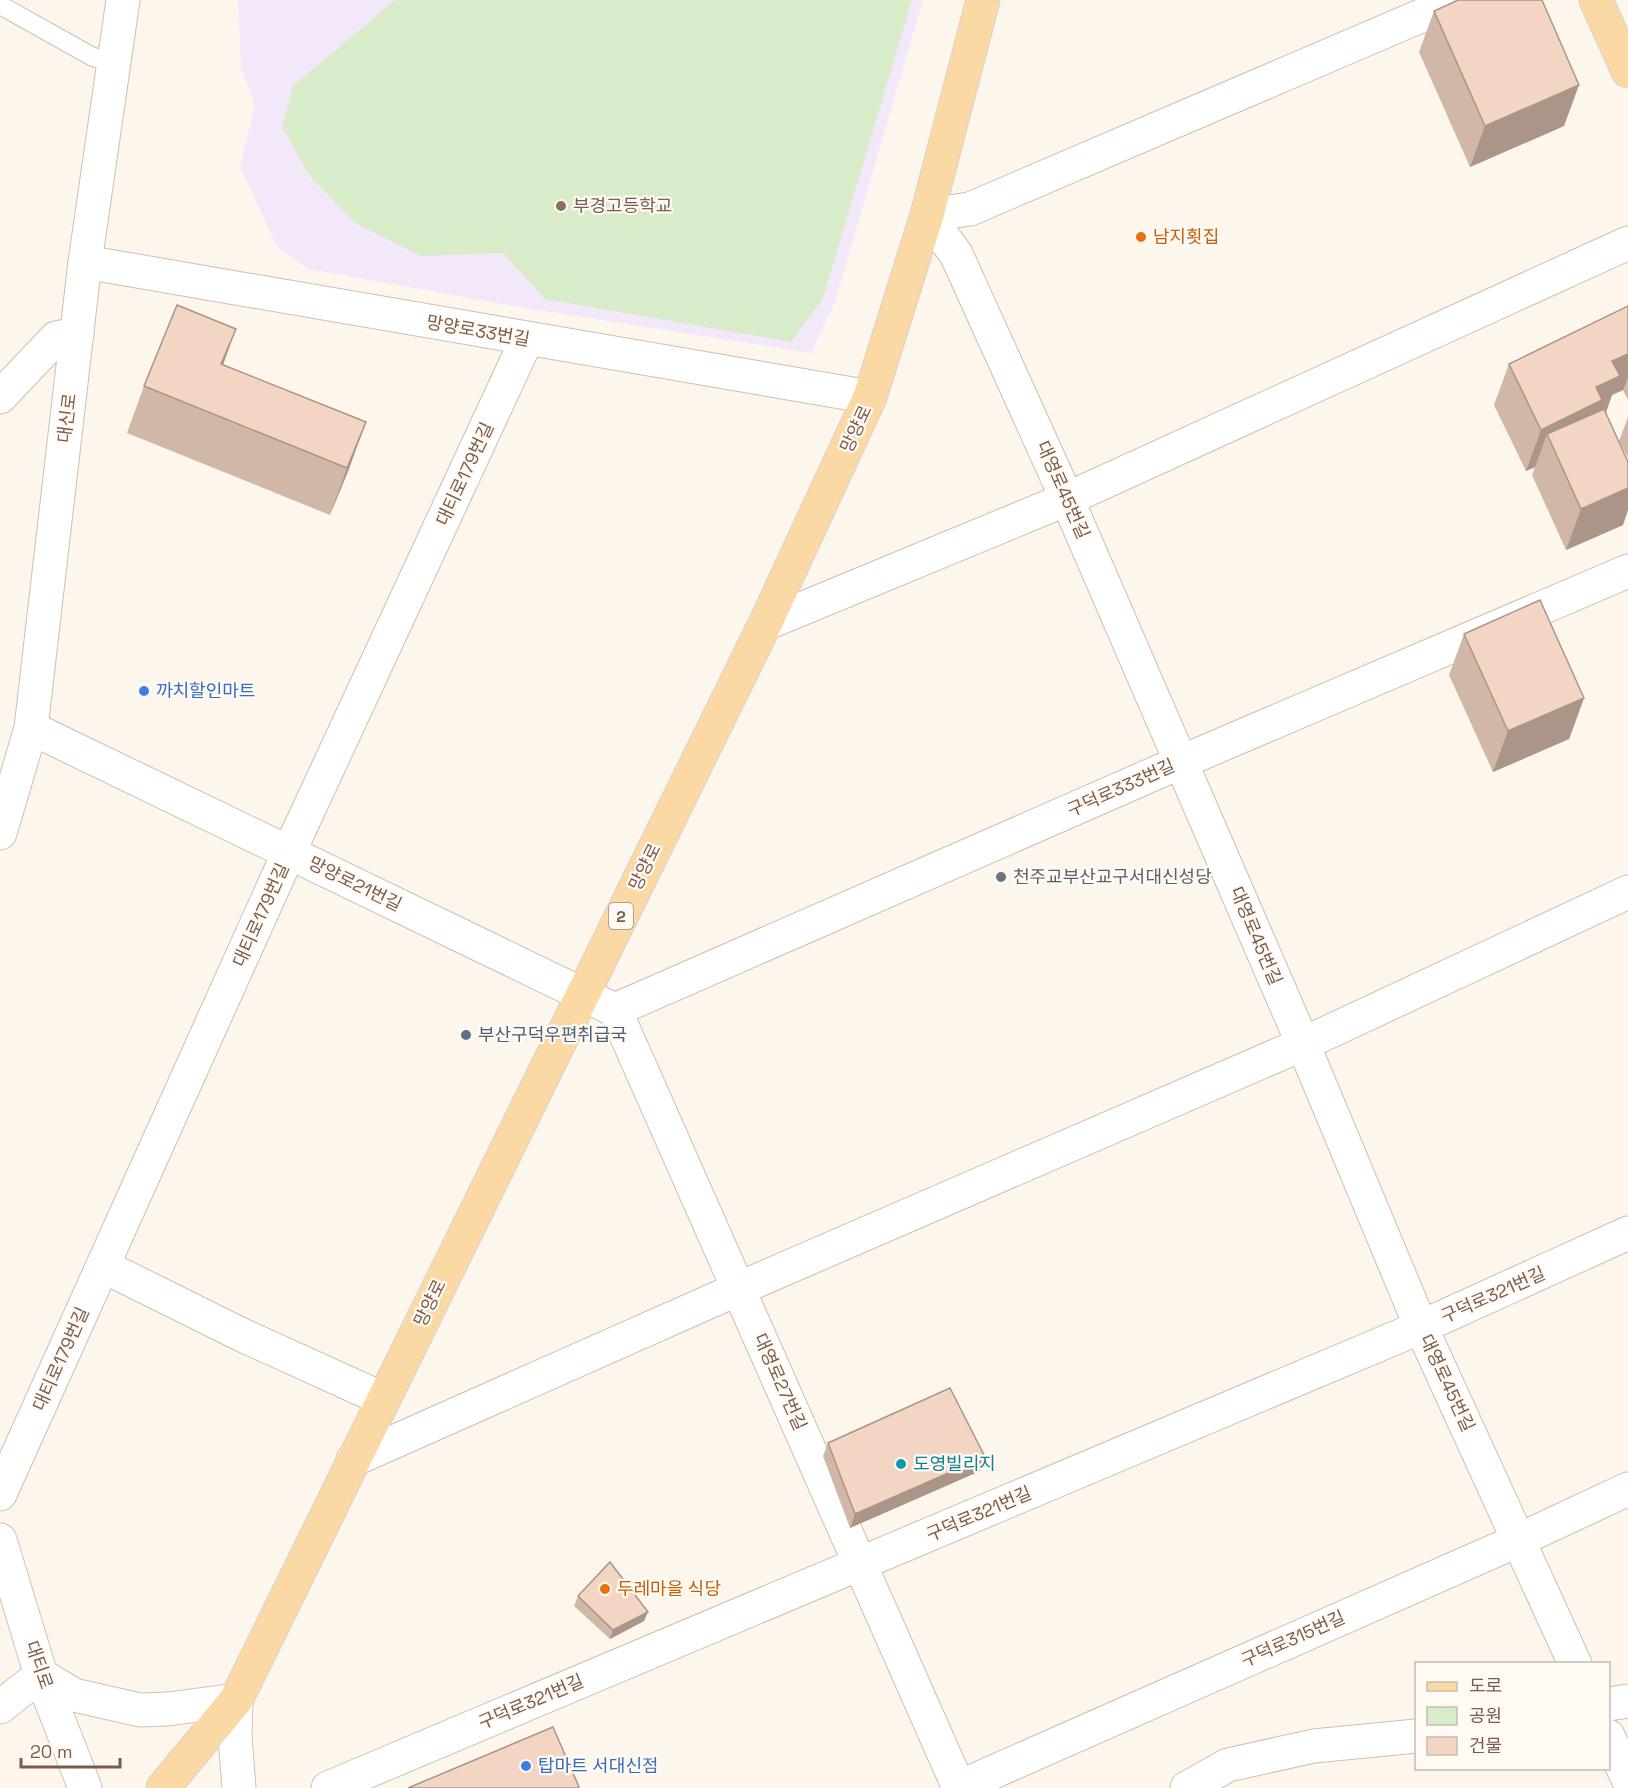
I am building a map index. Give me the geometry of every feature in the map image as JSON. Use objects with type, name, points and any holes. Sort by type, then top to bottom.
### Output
[{"type":"main road","name":"망양로","points":[[163,1788],[236,1700],[765,624],[870,398],[927,215],[983,0]]},
{"type":"main road","points":[[1596,0],[1628,71]]},
{"type":"street","name":"대신로","points":[[0,833],[31,728],[85,262],[123,0]]},
{"type":"street","points":[[927,215],[970,209],[1458,0]]},
{"type":"street","name":"대영로45번길","points":[[927,215],[956,254],[1067,499],[1303,1044],[1421,1327],[1574,1662]]},
{"type":"street","points":[[765,624],[1067,499],[1628,243]]},
{"type":"street","name":"망양로33번길","points":[[85,262],[870,398]]},
{"type":"street","points":[[0,397],[56,338],[77,334]]},
{"type":"street","name":"대티로179번길","points":[[0,1494],[289,852],[528,339]]},
{"type":"street","name":"구덕로333번길","points":[[615,1010],[1181,762],[1628,571]]},
{"type":"street","name":"망양로21번길","points":[[31,728],[583,993]]},
{"type":"street","points":[[353,1460],[738,1289],[1303,1044],[1628,892]]},
{"type":"street","points":[[583,993],[615,1010]]},
{"type":"street","name":"대영로27번길","points":[[615,1010],[958,1788]]},
{"type":"street","name":"구덕로321번길","points":[[328,1788],[1421,1327],[1628,1233]]},
{"type":"street","points":[[103,1266],[240,1334],[383,1399]]},
{"type":"street","name":"구덕로315번길","points":[[958,1788],[1626,1492]]},
{"type":"street","name":"대티로","points":[[0,1540],[41,1675],[85,1788]]},
{"type":"street","points":[[0,1707],[41,1675],[74,1695],[140,1710],[168,1709],[236,1700],[235,1736],[239,1788]]},
{"type":"street","points":[[1610,1704],[1628,1701]]},
{"type":"street","points":[[1187,1788],[1228,1765],[1314,1746],[1415,1736]]},
{"type":"street","points":[[1610,1740],[1628,1779]]},
{"type":"lane","points":[[0,5],[91,56],[113,64]]},
{"type":"shaded area","name":"부경고등학교","points":[[238,0],[923,0],[835,302],[811,353],[525,308],[308,269],[277,247],[240,166],[255,105],[241,67]]},
{"type":"green space","name":"부경고등학교","points":[[395,0],[912,0],[823,298],[791,342],[545,299],[503,253],[421,256],[355,223],[309,175],[282,127],[293,86]]},
{"type":"building","points":[[1458,0],[1542,0],[1579,85],[1485,126],[1434,11]]},
{"type":"building","points":[[177,305],[236,329],[221,364],[366,422],[347,468],[144,386]]},
{"type":"building","points":[[1628,306],[1628,354],[1612,361],[1620,376],[1596,387],[1602,400],[1541,430],[1509,364]]},
{"type":"building","points":[[1604,409],[1628,462],[1628,488],[1581,509],[1547,434]]},
{"type":"building","points":[[1540,600],[1584,698],[1508,731],[1464,634]]},
{"type":"building","name":"도영빌리지","points":[[950,1388],[985,1457],[855,1514],[828,1443]]},
{"type":"building","name":"두레마을 식당","points":[[610,1562],[648,1612],[613,1630],[578,1596]]},
{"type":"building","points":[[553,1727],[579,1787],[577,1788],[408,1788]]},
{"type":"place","name":"부경고등학교","points":[[561,206]]},
{"type":"place","name":"남지횟집","points":[[1141,237]]},
{"type":"place","name":"까치할인마트","points":[[144,691]]},
{"type":"place","name":"천주교부산교구서대신성당","points":[[1001,877]]},
{"type":"place","name":"부산구덕우편취급국","points":[[466,1035]]},
{"type":"place","name":"도영빌리지","points":[[901,1464]]},
{"type":"place","name":"두레마을 식당","points":[[605,1589]]},
{"type":"place","name":"탑마트 서대신점","points":[[526,1766]]}]
